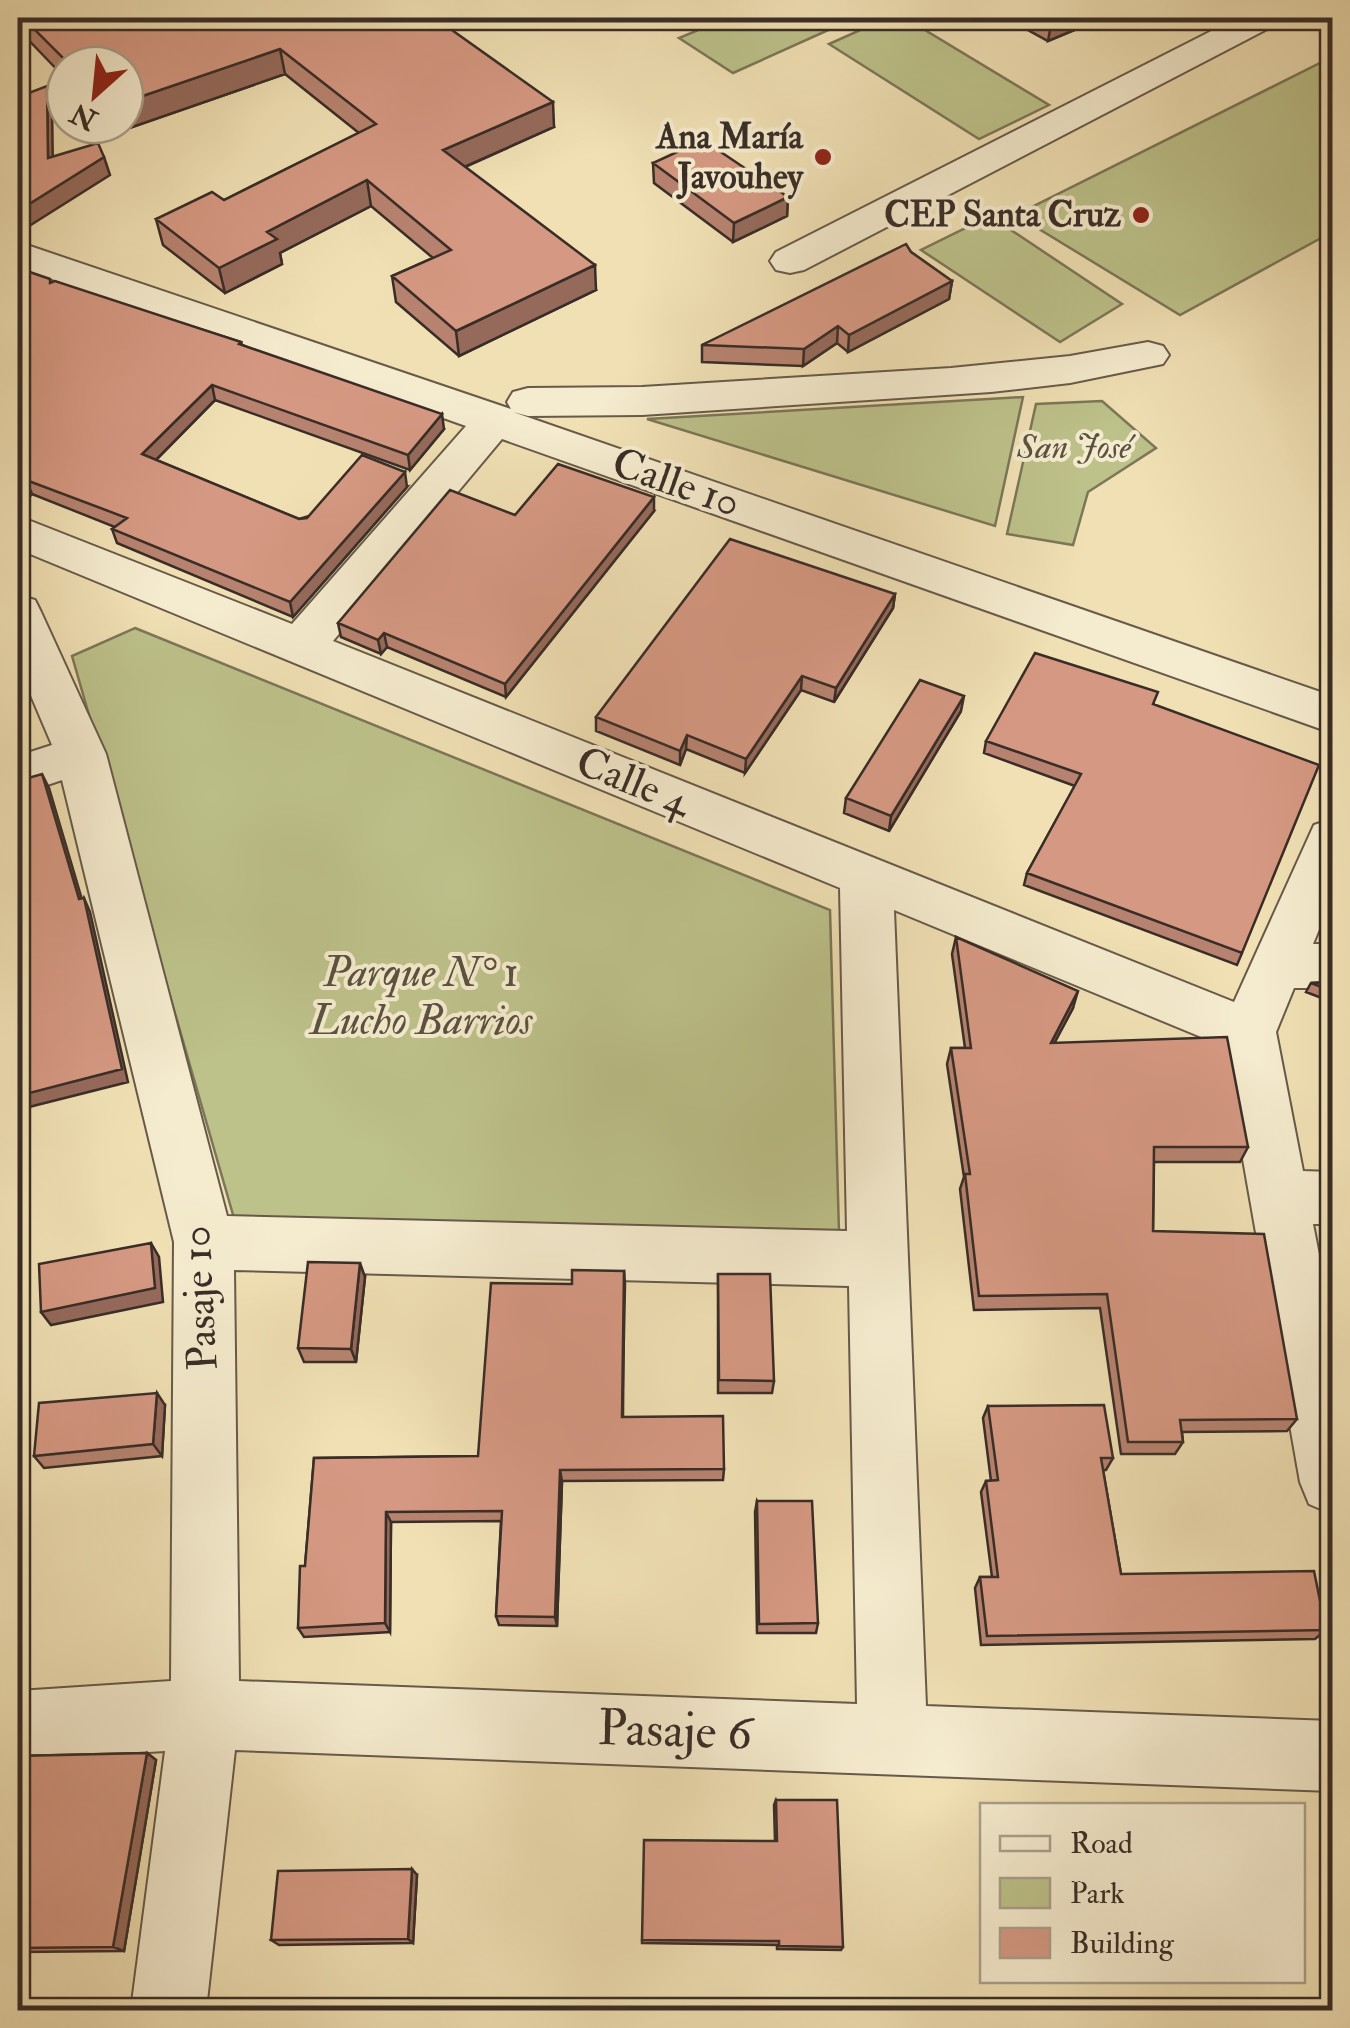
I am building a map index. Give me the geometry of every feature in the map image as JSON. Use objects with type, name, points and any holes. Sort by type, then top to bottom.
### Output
[{"type":"street","points":[[790,261],[1264,18]]},
{"type":"street","name":"Calle 10","points":[[18,254],[512,411],[1332,715]]},
{"type":"street","points":[[300,647],[512,411],[1087,370],[1148,355]]},
{"type":"street","name":"Calle 4","points":[[18,532],[1248,1032]]},
{"type":"street","name":"Pasaje 10","points":[[18,612],[81,754],[204,1242],[205,1714],[168,2010]]},
{"type":"street","points":[[18,776],[81,754]]},
{"type":"street","points":[[1332,839],[1280,966],[1248,1032],[1306,1198],[1332,1482]]},
{"type":"street","points":[[866,877],[893,1740]]},
{"type":"street","points":[[1280,966],[1332,966]]},
{"type":"street","points":[[204,1242],[879,1259]]},
{"type":"street","name":"Pasaje 6","points":[[18,1726],[205,1714],[1332,1756]]},
{"type":"green space","points":[[727,18],[836,18],[844,23],[733,73],[679,38]]},
{"type":"green space","points":[[887,18],[905,18],[1049,105],[979,139],[829,44]]},
{"type":"green space","points":[[1332,57],[1332,232],[1180,315],[1016,215]]},
{"type":"green space","points":[[990,216],[1122,304],[1060,342],[921,250]]},
{"type":"green space","points":[[1023,397],[995,526],[647,419]]},
{"type":"green space","name":"San José","points":[[1102,401],[1156,448],[1088,492],[1073,545],[1007,534],[1036,404]]},
{"type":"green space","name":"Parque N° 1 Lucho Barrios","points":[[135,628],[830,910],[839,1232],[238,1232],[72,656]]},
{"type":"building","points":[[23,18],[435,18],[553,102],[443,150],[595,265],[456,331],[392,276],[451,250],[367,180],[267,232],[277,239],[219,268],[156,219],[212,192],[224,200],[376,124],[280,49],[145,95],[145,45],[50,45]]},
{"type":"building","points":[[1038,18],[1067,18],[1051,25]]},
{"type":"building","points":[[45,87],[48,158],[91,145],[99,145],[104,157],[18,211],[18,97]]},
{"type":"building","points":[[703,140],[788,197],[734,223],[653,163]]},
{"type":"building","points":[[906,244],[911,252],[952,281],[849,335],[838,326],[804,349],[702,345]]},
{"type":"building","points":[[18,268],[50,279],[50,283],[55,281],[241,342],[442,414],[408,455],[212,385],[142,454],[299,519],[307,518],[362,455],[405,472],[290,602],[112,529],[127,518],[26,480],[18,484]]},
{"type":"building","points":[[558,464],[654,497],[505,684],[384,633],[378,640],[338,623],[450,490],[515,515]]},
{"type":"building","points":[[730,539],[895,594],[836,688],[802,676],[746,759],[687,735],[680,751],[596,717]]},
{"type":"building","points":[[1035,653],[1158,692],[1153,704],[1319,765],[1242,953],[1027,873],[1081,774],[986,741]]},
{"type":"building","points":[[920,680],[964,696],[891,816],[846,798]]},
{"type":"building","points":[[42,774],[79,899],[84,898],[122,1069],[18,1096],[18,781]]},
{"type":"building","points":[[956,937],[1078,991],[1051,1043],[1227,1037],[1248,1147],[1154,1147],[1153,1231],[1264,1234],[1297,1419],[1180,1420],[1183,1442],[1128,1442],[1107,1294],[979,1296],[965,1174],[970,1174],[951,1048],[971,1048]]},
{"type":"building","points":[[1332,982],[1332,991],[1311,983]]},
{"type":"building","points":[[151,1243],[155,1288],[41,1312],[39,1264]]},
{"type":"building","points":[[308,1262],[360,1263],[351,1349],[298,1348]]},
{"type":"building","points":[[572,1270],[624,1271],[622,1417],[723,1416],[724,1469],[560,1470],[555,1617],[496,1616],[502,1511],[386,1512],[385,1623],[298,1628],[300,1566],[305,1566],[314,1458],[478,1456],[491,1283],[572,1284]]},
{"type":"building","points":[[718,1274],[770,1274],[774,1381],[719,1380]]},
{"type":"building","points":[[157,1393],[153,1444],[34,1456],[39,1403]]},
{"type":"building","points":[[1104,1405],[1113,1458],[1101,1458],[1121,1574],[1314,1571],[1326,1630],[987,1636],[980,1577],[998,1577],[986,1481],[998,1480],[988,1406]]},
{"type":"building","points":[[757,1501],[812,1501],[818,1623],[759,1624]]},
{"type":"building","points":[[147,1753],[113,1947],[18,1948],[18,1756]]},
{"type":"building","points":[[776,1800],[837,1800],[843,1947],[779,1946],[779,1941],[642,1940],[644,1840],[777,1841]]},
{"type":"building","points":[[412,1869],[408,1939],[271,1940],[278,1871]]},
{"type":"place","name":"Ana María Javouhey","points":[[823,157]]},
{"type":"place","name":"CEP Santa Cruz","points":[[1141,215]]}]
